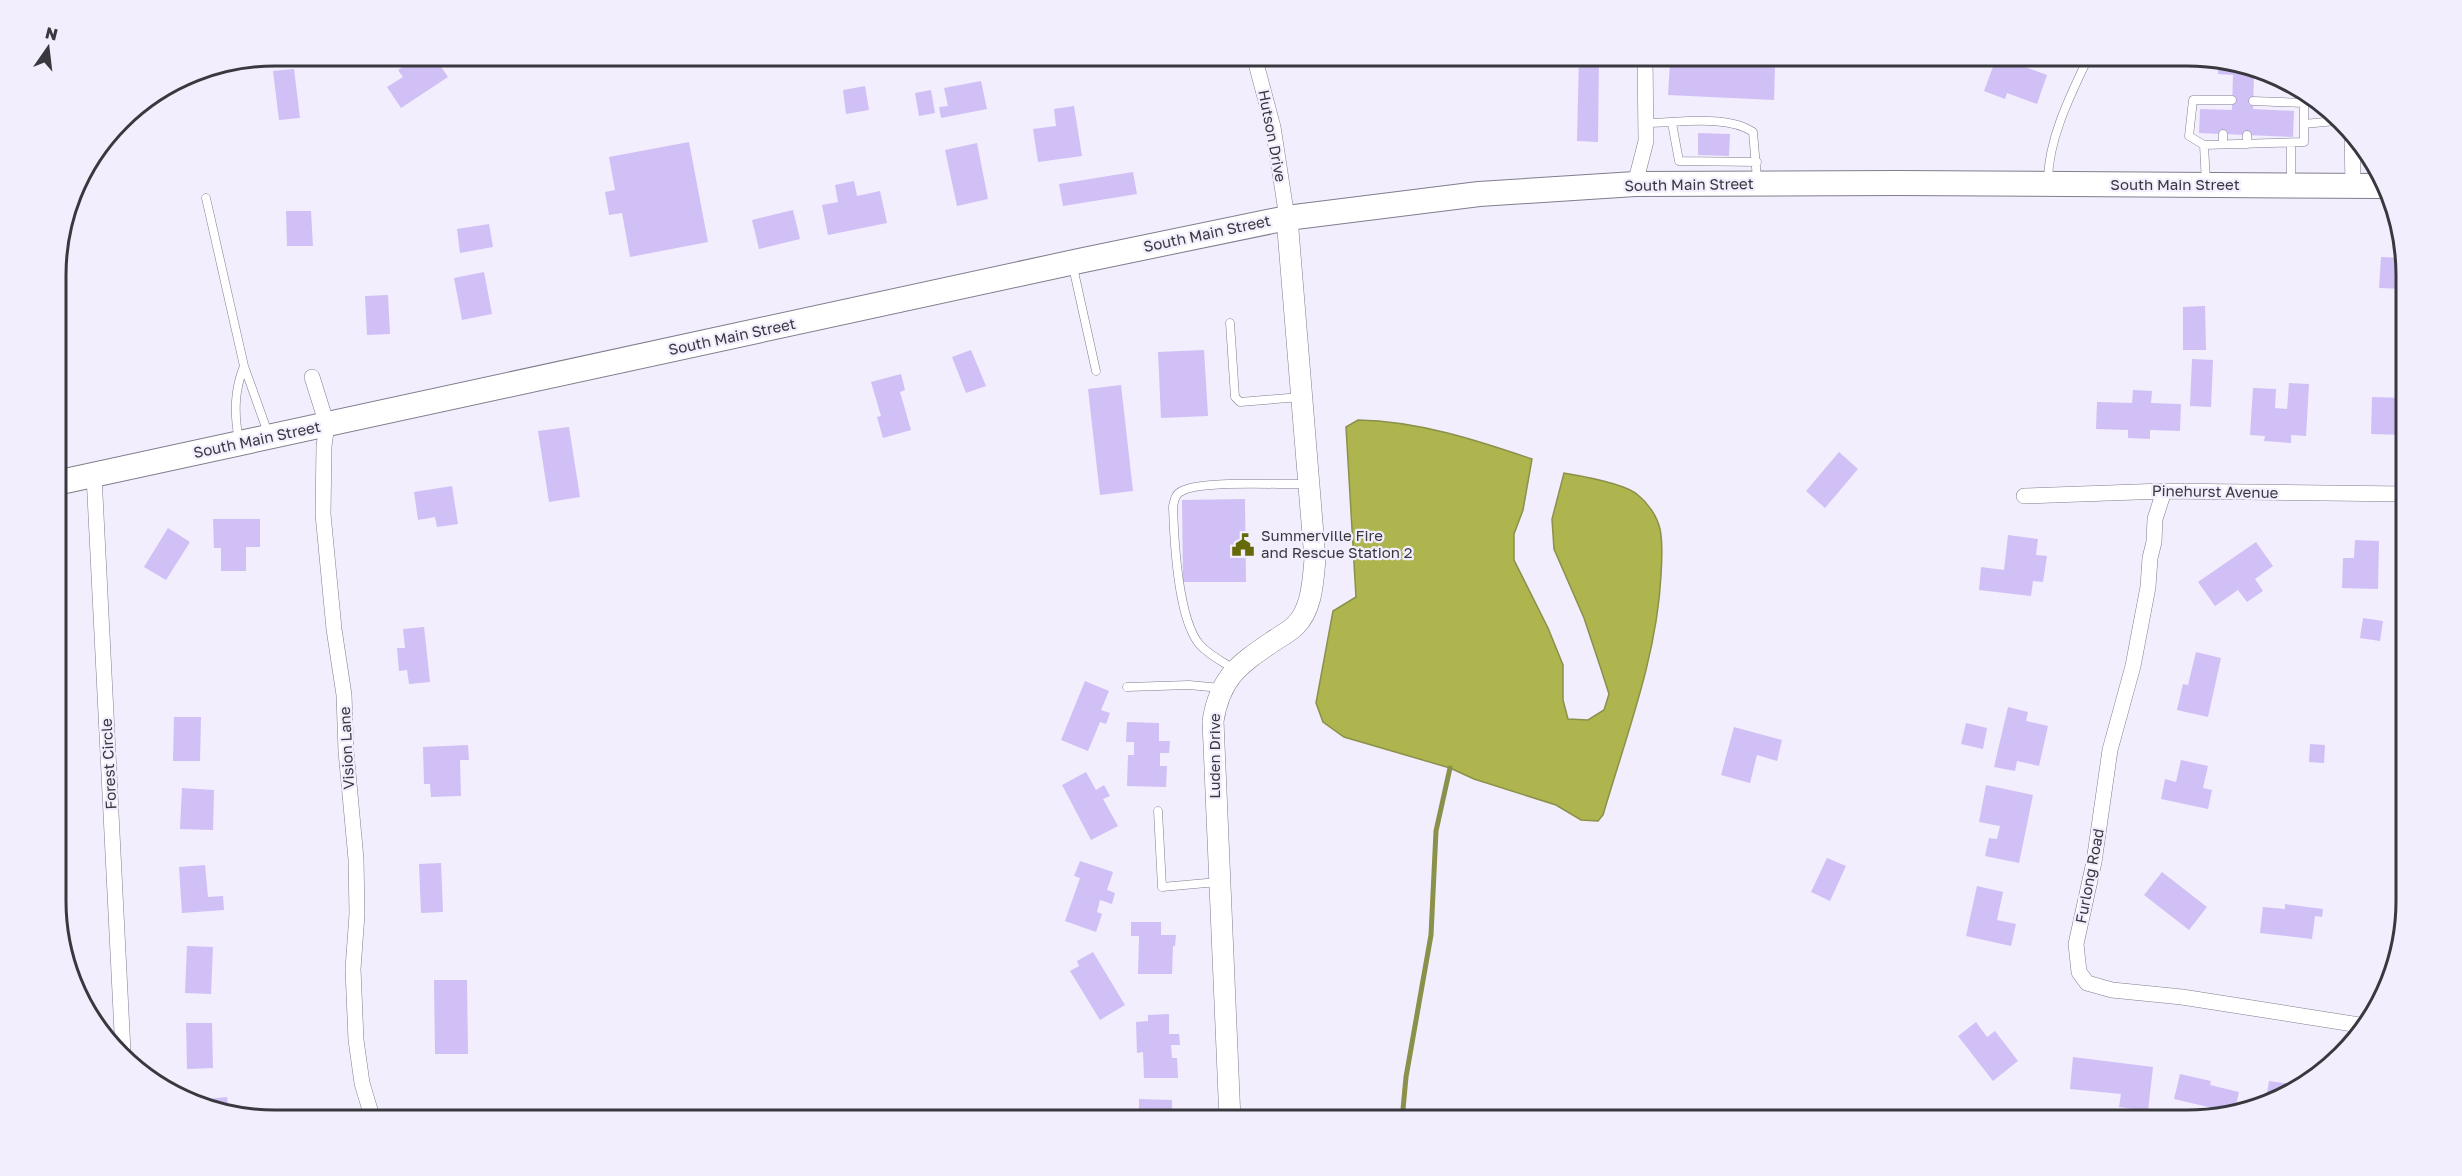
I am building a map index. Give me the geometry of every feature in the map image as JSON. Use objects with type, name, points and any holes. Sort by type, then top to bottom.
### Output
[{"type":"main road","name":"South Main Street","points":[[66,481],[1072,262],[1287,218],[1479,194],[1635,184],[1679,172],[2048,184],[2376,186]]},
{"type":"street","name":"Hutson Drive","points":[[1257,66],[1273,127],[1287,218]]},
{"type":"street","points":[[1635,184],[1646,141],[1645,66]]},
{"type":"street","points":[[2353,186],[2354,149]]},
{"type":"street","name":"Luden Drive","points":[[1230,1110],[1213,721],[1216,699],[1236,670],[1252,655],[1296,625],[1307,607],[1315,559],[1287,218]]},
{"type":"street","name":"Vision Lane","points":[[312,377],[327,425],[324,446],[324,514],[334,629],[344,695],[346,751],[356,859],[357,914],[353,969],[356,1040],[362,1083],[370,1110]]},
{"type":"street","name":"Forest Circle","points":[[94,475],[123,1044]]},
{"type":"street","name":"Pinehurst Avenue","points":[[2024,496],[2164,491],[2396,494]]},
{"type":"street","name":"Furlong Road","points":[[2164,491],[2155,519],[2148,587],[2133,666],[2110,750],[2094,862],[2076,944],[2079,972],[2086,983],[2112,990],[2181,996],[2356,1024]]},
{"type":"lane","points":[[2048,184],[2049,159],[2072,92],[2084,66]]},
{"type":"lane","points":[[2223,110],[2228,100],[2193,100],[2189,136],[2204,145],[2247,144],[2273,140],[2291,143],[2304,142],[2303,102]]},
{"type":"lane","points":[[2253,101],[2272,106],[2301,100]]},
{"type":"lane","points":[[1646,123],[1721,122],[1744,126],[1753,132],[1757,173]]},
{"type":"lane","points":[[2304,124],[2329,122]]},
{"type":"lane","points":[[1672,123],[1679,172]]},
{"type":"lane","points":[[2223,134],[2223,144]]},
{"type":"lane","points":[[2247,135],[2247,144]]},
{"type":"lane","points":[[2291,143],[2291,185]]},
{"type":"lane","points":[[2204,145],[2206,184]]},
{"type":"lane","points":[[206,198],[244,366],[270,437]]},
{"type":"lane","points":[[1072,262],[1096,371]]},
{"type":"lane","points":[[1230,323],[1235,397],[1240,402],[1302,396]]},
{"type":"lane","points":[[239,444],[235,401],[238,382],[244,366]]},
{"type":"lane","points":[[1236,670],[1200,645],[1193,633],[1178,581],[1173,506],[1176,495],[1202,485],[1309,484]]},
{"type":"lane","points":[[1127,687],[1189,685],[1222,688]]},
{"type":"lane","points":[[1158,811],[1162,887],[1220,881]]},
{"type":"shaded area","points":[[1358,420],[1425,428],[1532,459],[1523,510],[1514,534],[1514,560],[1548,628],[1563,665],[1563,700],[1568,719],[1588,720],[1604,710],[1609,694],[1584,618],[1554,549],[1552,519],[1564,473],[1603,481],[1632,491],[1645,502],[1654,515],[1659,524],[1662,552],[1653,636],[1630,726],[1603,815],[1598,821],[1581,820],[1556,805],[1474,779],[1450,768],[1344,737],[1323,722],[1316,703],[1333,611],[1356,597],[1346,427]]},
{"type":"building","points":[[404,66],[441,66],[448,77],[401,108],[387,87],[403,77],[398,70]]},
{"type":"building","points":[[1579,66],[1599,66],[1598,142],[1577,141]]},
{"type":"building","points":[[1670,66],[1775,67],[1774,100],[1668,95]]},
{"type":"building","points":[[1993,66],[2025,66],[2047,75],[2037,104],[2007,93],[2005,99],[1984,91]]},
{"type":"building","points":[[294,69],[300,118],[279,120],[273,71]]},
{"type":"building","points":[[2218,69],[2254,77],[2253,109],[2294,111],[2293,137],[2199,133],[2200,109],[2232,110],[2233,75],[2218,74]]},
{"type":"building","points":[[981,81],[987,109],[941,118],[939,107],[948,106],[944,88]]},
{"type":"building","points":[[865,86],[869,110],[846,114],[843,90]]},
{"type":"building","points":[[931,90],[935,113],[919,116],[915,93]]},
{"type":"building","points":[[1074,106],[1082,156],[1038,162],[1033,129],[1056,126],[1054,109]]},
{"type":"building","points":[[1698,133],[1730,134],[1729,156],[1698,155]]},
{"type":"building","points":[[689,142],[708,242],[630,257],[622,213],[609,215],[605,192],[615,190],[609,157]]},
{"type":"building","points":[[977,143],[988,199],[957,206],[945,150]]},
{"type":"building","points":[[1133,172],[1137,194],[1063,206],[1059,184]]},
{"type":"building","points":[[854,181],[857,196],[880,191],[887,223],[828,235],[822,205],[838,202],[835,185]]},
{"type":"building","points":[[793,210],[800,239],[759,249],[752,220]]},
{"type":"building","points":[[286,211],[311,211],[313,246],[287,246]]},
{"type":"building","points":[[489,224],[493,247],[460,253],[457,229]]},
{"type":"building","points":[[2381,257],[2395,258],[2396,289],[2379,288]]},
{"type":"building","points":[[484,272],[492,314],[462,320],[454,278]]},
{"type":"building","points":[[388,295],[390,334],[367,335],[365,296]]},
{"type":"building","points":[[2205,306],[2206,350],[2183,350],[2183,307]]},
{"type":"building","points":[[971,350],[986,386],[966,393],[952,357]]},
{"type":"building","points":[[1204,350],[1208,416],[1161,418],[1158,352]]},
{"type":"building","points":[[2192,359],[2213,360],[2211,407],[2190,406]]},
{"type":"building","points":[[901,374],[905,390],[900,392],[911,430],[883,438],[877,417],[881,416],[871,382]]},
{"type":"building","points":[[2289,383],[2309,384],[2306,436],[2291,435],[2291,443],[2264,441],[2265,436],[2250,435],[2253,388],[2276,389],[2275,408],[2287,409]]},
{"type":"building","points":[[1121,385],[1133,491],[1100,495],[1088,389]]},
{"type":"building","points":[[2133,390],[2152,391],[2151,403],[2181,404],[2180,431],[2150,430],[2150,439],[2128,438],[2128,430],[2096,429],[2097,402],[2132,403]]},
{"type":"building","points":[[2372,397],[2396,398],[2396,435],[2371,434]]},
{"type":"building","points":[[569,427],[580,497],[549,502],[538,431]]},
{"type":"building","points":[[1839,452],[1858,469],[1825,508],[1806,491]]},
{"type":"building","points":[[452,486],[458,524],[437,527],[435,517],[418,520],[414,492]]},
{"type":"building","points":[[1245,499],[1246,582],[1183,582],[1182,500]]},
{"type":"building","points":[[213,519],[260,519],[260,547],[246,547],[246,571],[221,571],[221,548],[214,548]]},
{"type":"building","points":[[168,528],[190,542],[166,580],[144,567]]},
{"type":"building","points":[[2008,535],[2038,539],[2036,555],[2047,556],[2043,582],[2033,581],[2031,596],[1979,590],[1981,567],[2004,570]]},
{"type":"building","points":[[2355,540],[2379,541],[2378,589],[2342,588],[2343,558],[2354,558]]},
{"type":"building","points":[[2256,542],[2273,566],[2255,579],[2263,591],[2247,602],[2238,590],[2215,606],[2198,582]]},
{"type":"building","points":[[2363,618],[2383,621],[2380,641],[2360,638]]},
{"type":"building","points":[[424,627],[430,682],[409,684],[407,670],[399,671],[397,648],[405,648],[403,629]]},
{"type":"building","points":[[2196,652],[2221,658],[2208,717],[2177,710],[2183,684],[2188,685]]},
{"type":"building","points":[[1085,681],[1109,691],[1101,710],[1110,713],[1106,724],[1100,722],[1088,751],[1061,740]]},
{"type":"building","points":[[2008,707],[2028,712],[2026,721],[2048,726],[2039,766],[2017,761],[2015,771],[1994,767]]},
{"type":"building","points":[[174,717],[201,717],[200,761],[173,761]]},
{"type":"building","points":[[1127,722],[1159,723],[1159,741],[1170,741],[1169,753],[1160,753],[1160,766],[1167,766],[1166,787],[1127,786],[1128,755],[1134,755],[1134,742],[1126,742]]},
{"type":"building","points":[[1966,723],[1987,728],[1983,749],[1961,744]]},
{"type":"building","points":[[1734,727],[1782,740],[1777,761],[1757,755],[1750,783],[1721,775]]},
{"type":"building","points":[[2310,744],[2325,745],[2324,763],[2309,762]]},
{"type":"building","points":[[468,745],[469,760],[460,760],[461,796],[431,797],[430,784],[424,784],[423,747]]},
{"type":"building","points":[[2181,760],[2208,766],[2203,788],[2212,790],[2208,809],[2161,799],[2165,779],[2176,782]]},
{"type":"building","points":[[1086,772],[1096,790],[1104,785],[1110,796],[1103,799],[1118,826],[1091,840],[1062,785]]},
{"type":"building","points":[[1986,785],[2033,795],[2019,863],[1985,856],[1989,838],[1997,839],[2000,826],[1979,822]]},
{"type":"building","points":[[182,788],[214,790],[213,830],[180,829]]},
{"type":"building","points":[[1827,858],[1846,866],[1830,901],[1811,892]]},
{"type":"building","points":[[1080,861],[1113,872],[1107,890],[1115,893],[1112,904],[1100,900],[1097,912],[1102,914],[1096,932],[1065,921],[1080,878],[1074,876]]},
{"type":"building","points":[[441,863],[443,912],[421,913],[419,864]]},
{"type":"building","points":[[205,865],[208,897],[223,896],[224,910],[182,913],[179,867]]},
{"type":"building","points":[[2162,872],[2207,907],[2189,930],[2144,895]]},
{"type":"building","points":[[1977,886],[2003,892],[1997,920],[2016,924],[2011,946],[1966,936]]},
{"type":"building","points":[[2285,904],[2323,909],[2322,917],[2315,916],[2312,939],[2260,933],[2263,907],[2285,909]]},
{"type":"building","points":[[1131,922],[1161,922],[1161,935],[1176,935],[1175,946],[1173,946],[1172,974],[1138,974],[1139,936],[1131,936]]},
{"type":"building","points":[[187,946],[213,947],[211,994],[185,993]]},
{"type":"building","points":[[1093,952],[1125,1005],[1100,1020],[1070,971],[1079,966],[1077,961]]},
{"type":"building","points":[[434,980],[467,980],[468,1054],[435,1054]]},
{"type":"building","points":[[1169,1014],[1169,1034],[1179,1034],[1180,1045],[1171,1045],[1172,1058],[1177,1058],[1178,1078],[1144,1078],[1143,1052],[1137,1053],[1136,1022],[1148,1021],[1148,1015]]},
{"type":"building","points":[[1976,1022],[1987,1037],[1995,1031],[2018,1061],[1993,1081],[1958,1036]]},
{"type":"building","points":[[186,1023],[212,1023],[213,1068],[187,1069]]},
{"type":"building","points":[[2073,1057],[2153,1067],[2148,1110],[2119,1107],[2121,1094],[2070,1089]]},
{"type":"building","points":[[2180,1074],[2211,1081],[2210,1085],[2239,1092],[2236,1104],[2213,1108],[2174,1099]]},
{"type":"building","points":[[2269,1081],[2288,1084],[2280,1088],[2267,1094]]},
{"type":"building","points":[[227,1097],[228,1104],[208,1099]]},
{"type":"building","points":[[1139,1099],[1172,1100],[1172,1110],[1139,1110]]},
{"type":"waterway","points":[[1403,1110],[1406,1077],[1431,935],[1436,831],[1450,768]]},
{"type":"place","name":"Summerville Fire and Rescue Station 2","points":[[1243,545]]}]
